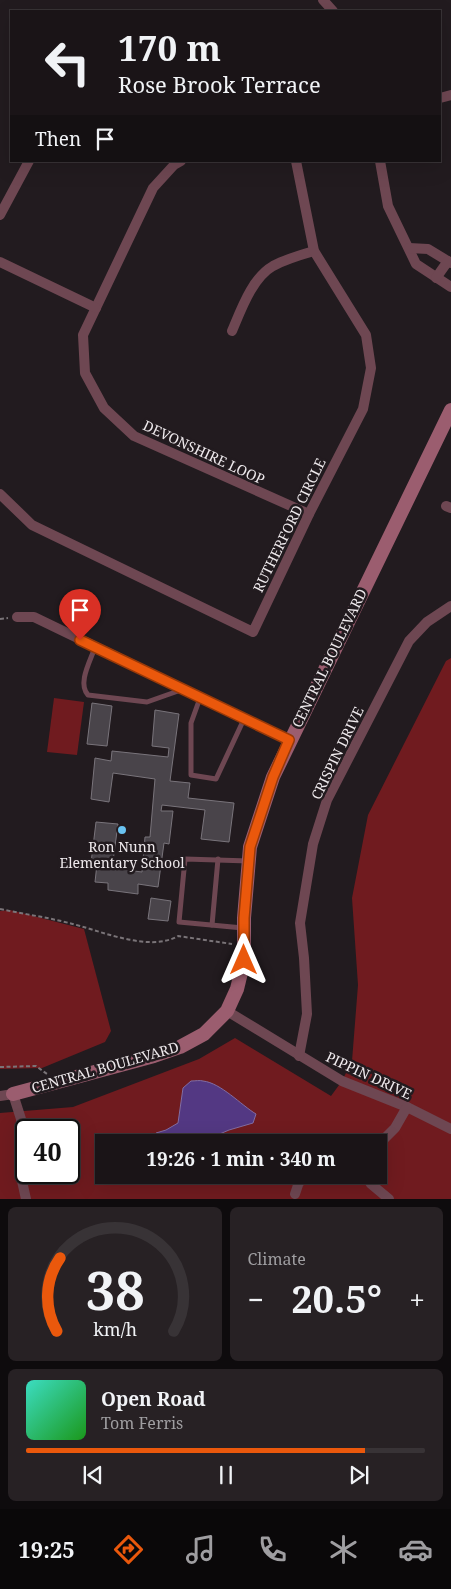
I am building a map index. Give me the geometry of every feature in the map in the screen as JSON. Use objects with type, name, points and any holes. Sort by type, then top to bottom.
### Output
[{"type":"street","points":[[323,0],[332,10]]},
{"type":"street","points":[[0,214],[28,162]]},
{"type":"street","name":"DEVONSHIRE LOOP","points":[[180,162],[174,165],[153,188],[83,335],[85,373],[104,408],[134,436],[309,514]]},
{"type":"street","name":"RUTHERFORD CIRCLE","points":[[0,494],[32,525],[253,632],[309,514],[363,409],[371,368],[366,335],[314,251],[296,162]]},
{"type":"street","points":[[380,162],[388,206],[416,264],[451,287]]},
{"type":"street","points":[[409,248],[428,249],[450,262],[436,278]]},
{"type":"street","points":[[232,331],[253,286],[271,267],[295,256],[314,251]]},
{"type":"street","points":[[0,262],[96,308]]},
{"type":"street","name":"CENTRAL BOULEVARD","points":[[6,1095],[154,1056],[180,1047],[204,1034],[227,1011],[237,988],[244,960],[244,928],[250,847],[273,777],[289,740],[451,410]]},
{"type":"street","name":"CRISPIN DRIVE","points":[[299,1056],[307,1014],[300,923],[313,844],[327,800],[409,641],[427,622],[451,606]]},
{"type":"street","points":[[17,617],[34,617],[289,740]]},
{"type":"street","name":"PIPPIN DRIVE","points":[[227,1011],[342,1081],[407,1107],[451,1129]]},
{"type":"street","points":[[6,1095],[20,1119],[22,1180],[26,1199]]},
{"type":"street","points":[[387,1136],[395,1128],[407,1107]]},
{"type":"street","points":[[295,1194],[298,1184]]},
{"type":"street","points":[[370,1184],[389,1199]]},
{"type":"lane","points":[[95,647],[84,681],[84,687],[88,695],[147,702],[183,689]]},
{"type":"lane","points":[[200,698],[191,723],[192,775],[216,779],[244,719]]},
{"type":"lane","points":[[244,928],[179,922],[185,858],[249,860]]},
{"type":"lane","points":[[212,925],[218,860]]},
{"type":"path","points":[[0,909],[69,923],[128,939],[170,941],[178,936],[244,944]]},
{"type":"path","points":[[0,1067],[36,1066],[46,1072],[51,1084]]},
{"type":"shaded area","points":[[451,658],[451,1199],[0,1199],[0,1113],[73,1107],[199,1059],[235,1038],[331,1096],[342,1081],[352,1061],[358,985],[352,898],[368,815],[446,661]]},
{"type":"shaded area","points":[[54,698],[84,702],[77,755],[47,752]]},
{"type":"shaded area","points":[[10,910],[84,929],[111,1031],[105,1042],[42,1068],[0,1069],[0,911]]},
{"type":"shaded area","points":[[191,1081],[200,1081],[217,1086],[256,1114],[253,1123],[220,1134],[155,1134],[178,1123],[183,1088]]},
{"type":"building","points":[[92,703],[112,706],[107,746],[87,744]]},
{"type":"building","points":[[155,710],[179,714],[170,781],[190,783],[188,798],[234,803],[229,842],[201,839],[205,810],[162,805],[161,811],[173,811],[169,844],[164,843],[158,887],[138,884],[138,894],[108,890],[108,883],[95,882],[97,864],[91,863],[96,822],[118,824],[113,861],[118,861],[118,869],[142,872],[145,837],[150,837],[155,779],[113,773],[109,802],[91,799],[95,758],[111,761],[112,751],[168,757],[169,748],[152,746]]},
{"type":"building","points":[[151,898],[171,901],[168,921],[148,919]]},
{"type":"place","name":"Ron Nunn Elementary School","points":[[122,830]]},
{"type":"route","points":[[80,640],[289,740],[273,777],[250,847],[244,918],[244,960]]}]
